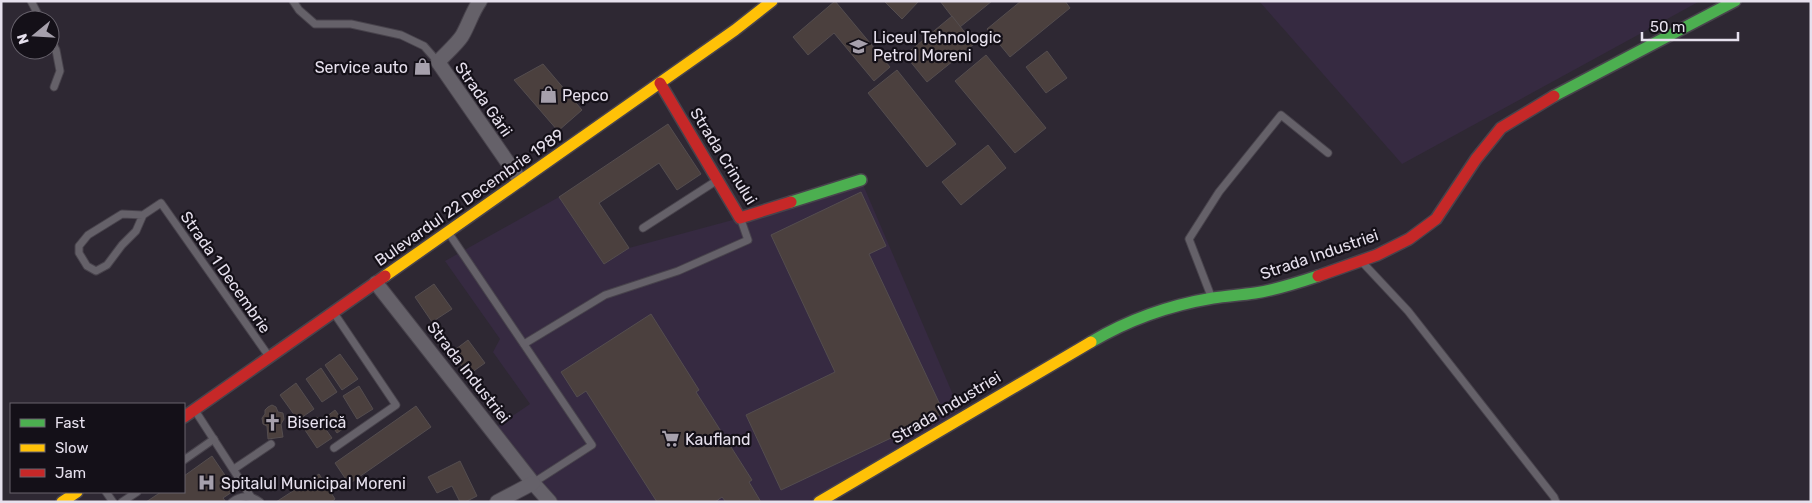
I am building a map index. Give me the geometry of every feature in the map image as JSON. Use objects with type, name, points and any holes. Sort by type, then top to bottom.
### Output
[{"type":"street","name":"Strada Gării","points":[[480,1],[473,10],[469,24],[460,38],[438,62],[520,180]]},
{"type":"street","name":"Bulevardul 22 Decembrie 1989","points":[[185,416],[660,83],[772,1]]},
{"type":"street","name":"Strada Industriei","points":[[819,502],[1116,328],[1163,310],[1212,298],[1256,293],[1296,283],[1377,255],[1409,239],[1436,219],[1476,160],[1501,128],[1559,93],[1735,1]]},
{"type":"street","name":"Strada Crinului","points":[[660,83],[740,218],[861,180]]},
{"type":"street","name":"Strada Industriei","points":[[376,283],[550,502]]},
{"type":"street","points":[[497,502],[534,483]]},
{"type":"street","points":[[62,502],[76,493]]},
{"type":"lane","name":"Strada Gării","points":[[293,1],[298,10],[316,24],[351,24],[401,35],[424,46],[438,62]]},
{"type":"lane","points":[[54,87],[60,71],[58,60]]},
{"type":"lane","points":[[1212,298],[1189,239],[1219,192],[1281,116],[1328,153]]},
{"type":"lane","points":[[643,228],[718,180]]},
{"type":"lane","name":"Strada 1 Decembrie","points":[[142,215],[161,203],[269,357]]},
{"type":"lane","points":[[122,214],[142,215],[136,231],[122,245],[107,265],[96,271],[87,266],[79,253],[79,246],[88,235],[122,214]]},
{"type":"lane","points":[[524,344],[605,295],[678,272],[748,240],[740,218]]},
{"type":"lane","points":[[448,232],[592,445],[534,483]]},
{"type":"lane","points":[[1361,261],[1408,311],[1556,502]]},
{"type":"lane","points":[[334,313],[396,405],[334,448]]},
{"type":"lane","points":[[194,410],[251,497]]},
{"type":"lane","points":[[185,459],[214,439]]},
{"type":"lane","points":[[234,469],[271,444]]},
{"type":"lane","points":[[122,502],[136,493]]},
{"type":"lane","points":[[232,502],[244,496],[251,497],[260,502]]},
{"type":"shaded area","points":[[1259,1],[1700,1],[1402,164]]},
{"type":"shaded area","points":[[861,180],[963,418],[818,502],[550,502],[492,430],[530,404],[493,352],[500,339],[445,261],[559,197],[604,264],[629,248],[740,218]]},
{"type":"building","name":"Liceul Tehnologic Petrol Moreni","points":[[835,1],[890,67],[874,81],[834,33],[808,55],[793,37]]},
{"type":"building","points":[[884,1],[919,1],[902,19]]},
{"type":"building","points":[[940,1],[992,1],[960,27]]},
{"type":"building","points":[[1021,1],[1065,1],[1070,8],[1010,57],[987,29]]},
{"type":"building","points":[[952,16],[974,44],[927,82],[905,55]]},
{"type":"building","points":[[1047,51],[1067,78],[1046,93],[1026,67]]},
{"type":"building","points":[[986,55],[1046,128],[1015,153],[955,81]]},
{"type":"building","name":"Pepco","points":[[543,64],[582,110],[558,131],[514,80]]},
{"type":"building","points":[[897,70],[956,144],[927,167],[868,93]]},
{"type":"building","points":[[668,124],[701,174],[677,190],[659,163],[599,203],[629,248],[604,264],[559,197]]},
{"type":"building","points":[[988,145],[1006,168],[961,205],[942,182]]},
{"type":"building","points":[[861,192],[886,246],[869,254],[944,413],[781,490],[746,415],[835,372],[771,235]]},
{"type":"building","points":[[434,284],[452,309],[432,322],[415,297]]},
{"type":"building","name":"Kaufland","points":[[651,314],[699,390],[696,392],[752,480],[749,482],[761,502],[726,502],[722,497],[715,502],[657,502],[586,391],[577,397],[561,372]]},
{"type":"building","points":[[468,340],[485,363],[468,375],[452,352]]},
{"type":"building","points":[[340,354],[358,379],[342,390],[325,365]]},
{"type":"building","points":[[321,368],[337,392],[322,402],[306,379]]},
{"type":"building","points":[[296,383],[314,409],[298,420],[280,395]]},
{"type":"building","points":[[359,386],[373,409],[357,419],[343,396]]},
{"type":"building","name":"Biserică","points":[[272,405],[276,407],[278,412],[283,413],[284,419],[281,424],[283,437],[268,439],[267,426],[263,424],[262,418],[265,410]]},
{"type":"building","points":[[416,406],[431,427],[349,484],[335,463]]},
{"type":"building","points":[[335,410],[347,426],[337,433],[326,417]]},
{"type":"building","points":[[317,417],[332,438],[317,448],[303,427]]},
{"type":"building","name":"Spitalul Municipal Moreni","points":[[212,456],[235,490],[223,498],[226,502],[146,502],[160,493],[185,493],[185,475]]},
{"type":"building","points":[[460,461],[477,496],[465,502],[460,502],[452,486],[437,493],[428,477]]},
{"type":"building","points":[[319,474],[335,499],[331,502],[276,502]]},
{"type":"traffic: fast","points":[[1554,96],[1735,1]]},
{"type":"traffic: fast","points":[[791,202],[861,180]]},
{"type":"traffic: fast","points":[[1091,342],[1135,320],[1166,309],[1213,298],[1271,290],[1318,276]]},
{"type":"traffic: slow","points":[[385,276],[735,30],[772,1]]},
{"type":"traffic: slow","points":[[819,502],[1091,342]]},
{"type":"traffic: slow","points":[[62,502],[76,493]]},
{"type":"traffic: jam","points":[[660,83],[740,218],[791,202]]},
{"type":"traffic: jam","points":[[1318,276],[1377,255],[1409,239],[1436,219],[1476,159],[1501,128],[1554,96]]},
{"type":"traffic: jam","points":[[185,416],[385,276]]},
{"type":"place","name":"Liceul Tehnologic Petrol Moreni","points":[[859,46]]},
{"type":"place","name":"Service auto","points":[[422,67]]},
{"type":"place","name":"Pepco","points":[[548,95]]},
{"type":"place","name":"Biserică","points":[[273,422]]},
{"type":"place","name":"Kaufland","points":[[671,439]]},
{"type":"place","name":"Spitalul Municipal Moreni","points":[[207,483]]}]
